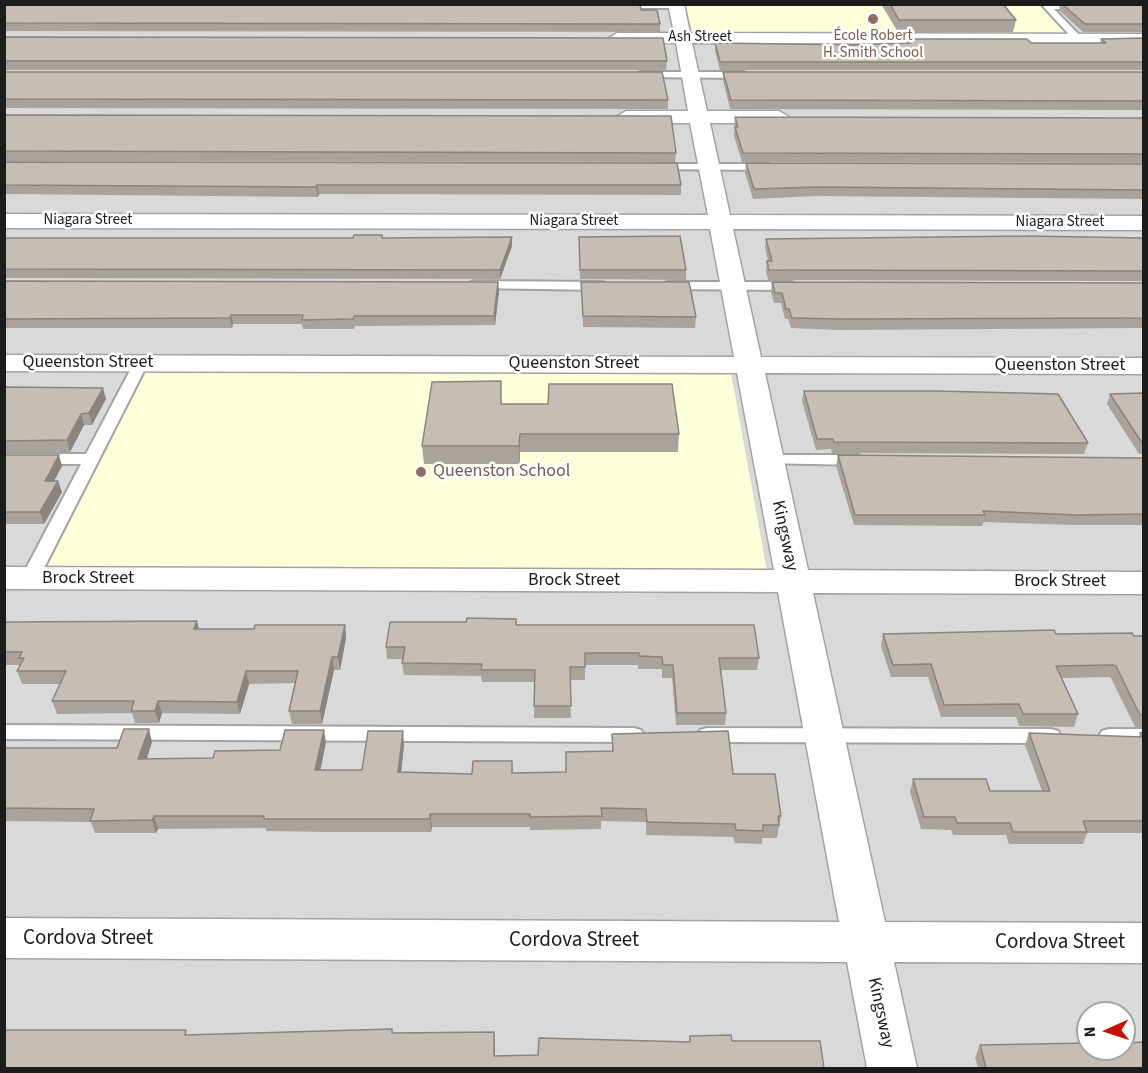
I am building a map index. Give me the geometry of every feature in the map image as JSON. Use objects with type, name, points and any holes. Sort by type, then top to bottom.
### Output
[{"type":"street","name":"Kingsway","points":[[676,5],[718,223],[794,581],[892,1068]]},
{"type":"street","name":"Ash Street","points":[[600,38],[1143,39]]},
{"type":"street","points":[[607,117],[800,117]]},
{"type":"street","name":"Niagara Street","points":[[4,220],[1143,223]]},
{"type":"street","name":"Queenston Street","points":[[4,363],[1143,366]]},
{"type":"street","name":"Brock Street","points":[[17,578],[1143,582]]},
{"type":"street","name":"Cordova Street","points":[[4,938],[1143,943]]},
{"type":"lane","points":[[612,6],[676,5]]},
{"type":"lane","points":[[1046,5],[1090,7]]},
{"type":"lane","points":[[1046,5],[1078,39]]},
{"type":"lane","points":[[634,75],[756,75]]},
{"type":"lane","points":[[638,167],[777,167]]},
{"type":"lane","points":[[456,285],[622,286]]},
{"type":"lane","points":[[658,286],[804,286]]},
{"type":"lane","points":[[17,578],[92,459],[141,363]]},
{"type":"lane","points":[[4,459],[92,459]]},
{"type":"lane","points":[[768,460],[871,460]]},
{"type":"lane","points":[[4,732],[657,735]]},
{"type":"lane","points":[[693,735],[1143,736]]},
{"type":"shaded area","points":[[686,4],[693,35],[1042,5],[1143,5],[1143,1068],[5,1068],[5,5]]},
{"type":"shaded area","name":"École Robert H. Smith School","points":[[686,5],[1042,5],[1071,34],[693,35]]},
{"type":"shaded area","name":"Queenston School","points":[[146,367],[731,373],[767,571],[41,574]]},
{"type":"building","points":[[4,4],[640,4],[641,10],[657,10],[660,24],[4,23]]},
{"type":"building","points":[[890,4],[1003,4],[1016,20],[899,20]]},
{"type":"building","points":[[1062,4],[1143,4],[1143,24],[1085,24]]},
{"type":"building","points":[[4,37],[663,38],[667,61],[4,61]]},
{"type":"building","points":[[1143,38],[1143,62],[720,62],[715,43],[853,45],[911,43],[908,39],[1027,39],[1031,43],[1106,43],[1101,39]]},
{"type":"building","points":[[4,72],[662,72],[668,100],[4,99]]},
{"type":"building","points":[[723,72],[1143,72],[1143,101],[731,100]]},
{"type":"building","points":[[4,115],[671,116],[676,153],[4,151]]},
{"type":"building","points":[[735,117],[1143,118],[1143,154],[743,153],[735,127],[738,127]]},
{"type":"building","points":[[4,162],[677,163],[681,185],[317,185],[316,187],[4,185]]},
{"type":"building","points":[[746,163],[1143,164],[1143,190],[818,187],[754,189]]},
{"type":"building","points":[[354,235],[382,235],[382,238],[512,237],[500,270],[4,269],[4,238],[353,238]]},
{"type":"building","points":[[680,236],[686,270],[580,270],[579,237]]},
{"type":"building","points":[[1026,236],[1143,238],[1143,271],[769,270],[767,261],[772,261],[766,239]]},
{"type":"building","points":[[4,281],[498,282],[494,316],[354,316],[353,319],[302,320],[303,315],[231,315],[230,318],[4,319]]},
{"type":"building","points":[[581,282],[689,282],[696,317],[583,316]]},
{"type":"building","points":[[772,282],[1143,283],[1143,318],[792,318],[789,309],[786,309],[782,293],[775,293]]},
{"type":"building","points":[[501,381],[501,404],[548,404],[549,384],[672,384],[679,434],[520,434],[519,446],[422,446],[432,382]]},
{"type":"building","points":[[4,387],[103,388],[89,413],[81,414],[67,440],[4,441]]},
{"type":"building","points":[[804,391],[1058,394],[1088,443],[834,442],[833,439],[817,439]]},
{"type":"building","points":[[1143,393],[1143,443],[1142,443],[1110,394]]},
{"type":"building","points":[[4,455],[59,455],[45,481],[58,481],[40,512],[4,512]]},
{"type":"building","points":[[838,455],[1143,458],[1143,514],[1077,515],[983,511],[985,515],[855,515]]},
{"type":"building","points":[[467,618],[516,619],[516,625],[754,625],[759,658],[719,658],[726,713],[677,713],[673,665],[663,665],[662,657],[639,656],[639,653],[585,653],[585,667],[570,667],[571,706],[534,706],[535,670],[481,670],[482,664],[402,663],[405,647],[386,647],[390,622],[466,622]]},
{"type":"building","points":[[197,621],[194,629],[254,629],[255,625],[345,625],[338,657],[332,657],[320,711],[289,711],[298,671],[246,671],[237,702],[158,701],[155,711],[131,711],[134,701],[52,701],[66,671],[17,671],[24,658],[19,658],[22,652],[4,652],[4,622]]},
{"type":"building","points":[[1054,630],[1056,634],[1132,633],[1134,636],[1143,636],[1143,715],[1140,715],[1116,666],[1113,665],[1056,666],[1078,714],[1023,714],[1019,704],[944,705],[931,664],[893,665],[883,634]]},
{"type":"building","points":[[124,729],[149,729],[138,759],[213,758],[215,751],[280,750],[285,730],[324,730],[315,770],[362,770],[368,731],[403,731],[398,772],[472,774],[473,761],[512,761],[512,773],[566,772],[566,752],[613,751],[612,734],[728,731],[733,774],[775,774],[781,816],[778,816],[779,825],[763,825],[763,831],[736,830],[735,824],[647,822],[646,809],[601,808],[602,816],[530,817],[530,814],[430,814],[430,819],[264,819],[264,816],[154,816],[152,820],[90,821],[94,809],[4,808],[4,748],[117,748]]},
{"type":"building","points":[[1143,732],[1143,821],[1083,821],[1087,832],[1013,832],[1010,823],[957,823],[955,817],[924,817],[913,779],[986,779],[990,791],[1050,791],[1029,733],[1142,737],[1140,733]]},
{"type":"building","points":[[392,1029],[392,1033],[494,1032],[494,1056],[538,1055],[539,1038],[690,1042],[690,1036],[731,1035],[732,1041],[820,1041],[824,1068],[4,1068],[4,1030],[186,1030],[185,1035]]},
{"type":"building","points":[[1136,1042],[1143,1042],[1143,1068],[986,1068],[980,1045],[1076,1043],[1076,1061],[1136,1061]]},
{"type":"place","name":"École Robert H. Smith School","points":[[873,19]]},
{"type":"place","name":"Queenston School","points":[[421,472]]}]
